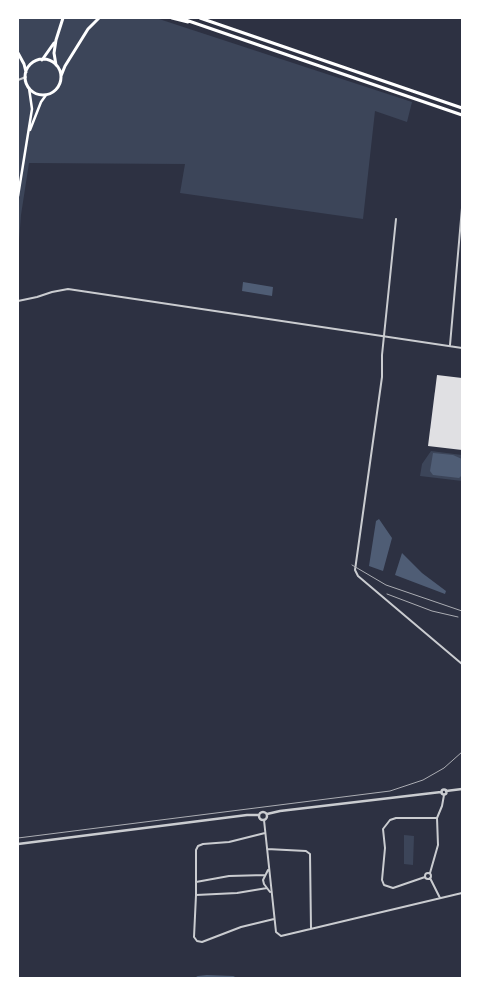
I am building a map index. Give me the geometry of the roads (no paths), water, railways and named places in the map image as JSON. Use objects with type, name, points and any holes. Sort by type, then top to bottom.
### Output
[{"type":"main road","points":[[61,77],[54,53],[63,18]]},
{"type":"main road","points":[[27,139],[37,109],[46,95],[56,90],[60,84],[65,66],[88,28],[99,18]]},
{"type":"main road","points":[[172,18],[233,36]]},
{"type":"main road","points":[[180,18],[462,115]]},
{"type":"main road","points":[[201,18],[462,108]]},
{"type":"main road","points":[[42,60],[56,40]]},
{"type":"main road","points":[[18,53],[24,64],[32,109],[18,196]]},
{"type":"main road","points":[[26,72],[32,64],[42,60],[48,60],[56,65]]},
{"type":"main road","points":[[29,88],[36,94],[46,95]]},
{"type":"street","points":[[18,80],[26,77]]},
{"type":"street","points":[[450,346],[462,208]]},
{"type":"street","points":[[396,219],[382,355],[382,377],[355,567],[357,574],[371,587],[462,664]]},
{"type":"street","points":[[18,301],[37,298],[52,292],[68,289],[462,348]]},
{"type":"street","points":[[18,844],[259,815],[262,812],[266,814],[356,801],[442,793],[462,789]]},
{"type":"street","points":[[440,898],[430,878],[430,873],[438,845],[437,818],[442,793]]},
{"type":"street","points":[[266,814],[264,834],[274,919],[276,932],[281,936],[462,893]]},
{"type":"street","points":[[259,815],[260,819],[264,820]]},
{"type":"street","points":[[430,873],[426,877],[393,888],[384,885],[382,880],[385,848],[383,829],[390,820],[396,818],[437,818]]},
{"type":"street","points":[[264,834],[229,842],[198,846],[196,850],[195,939],[199,942],[241,927],[274,919]]},
{"type":"street","points":[[267,849],[306,851],[310,854],[311,929]]},
{"type":"street","points":[[268,870],[265,875],[264,884],[271,893]]},
{"type":"street","points":[[196,882],[229,876],[265,875]]},
{"type":"street","points":[[426,877],[430,878]]},
{"type":"street","points":[[196,895],[237,893],[267,888]]},
{"type":"waterway","points":[[198,978],[233,978]]},
{"type":"railway","points":[[352,565],[386,585],[462,611]]},
{"type":"railway","points":[[387,594],[432,611],[458,617]]},
{"type":"railway","points":[[18,838],[390,791],[423,780],[444,768],[462,752]]}]
